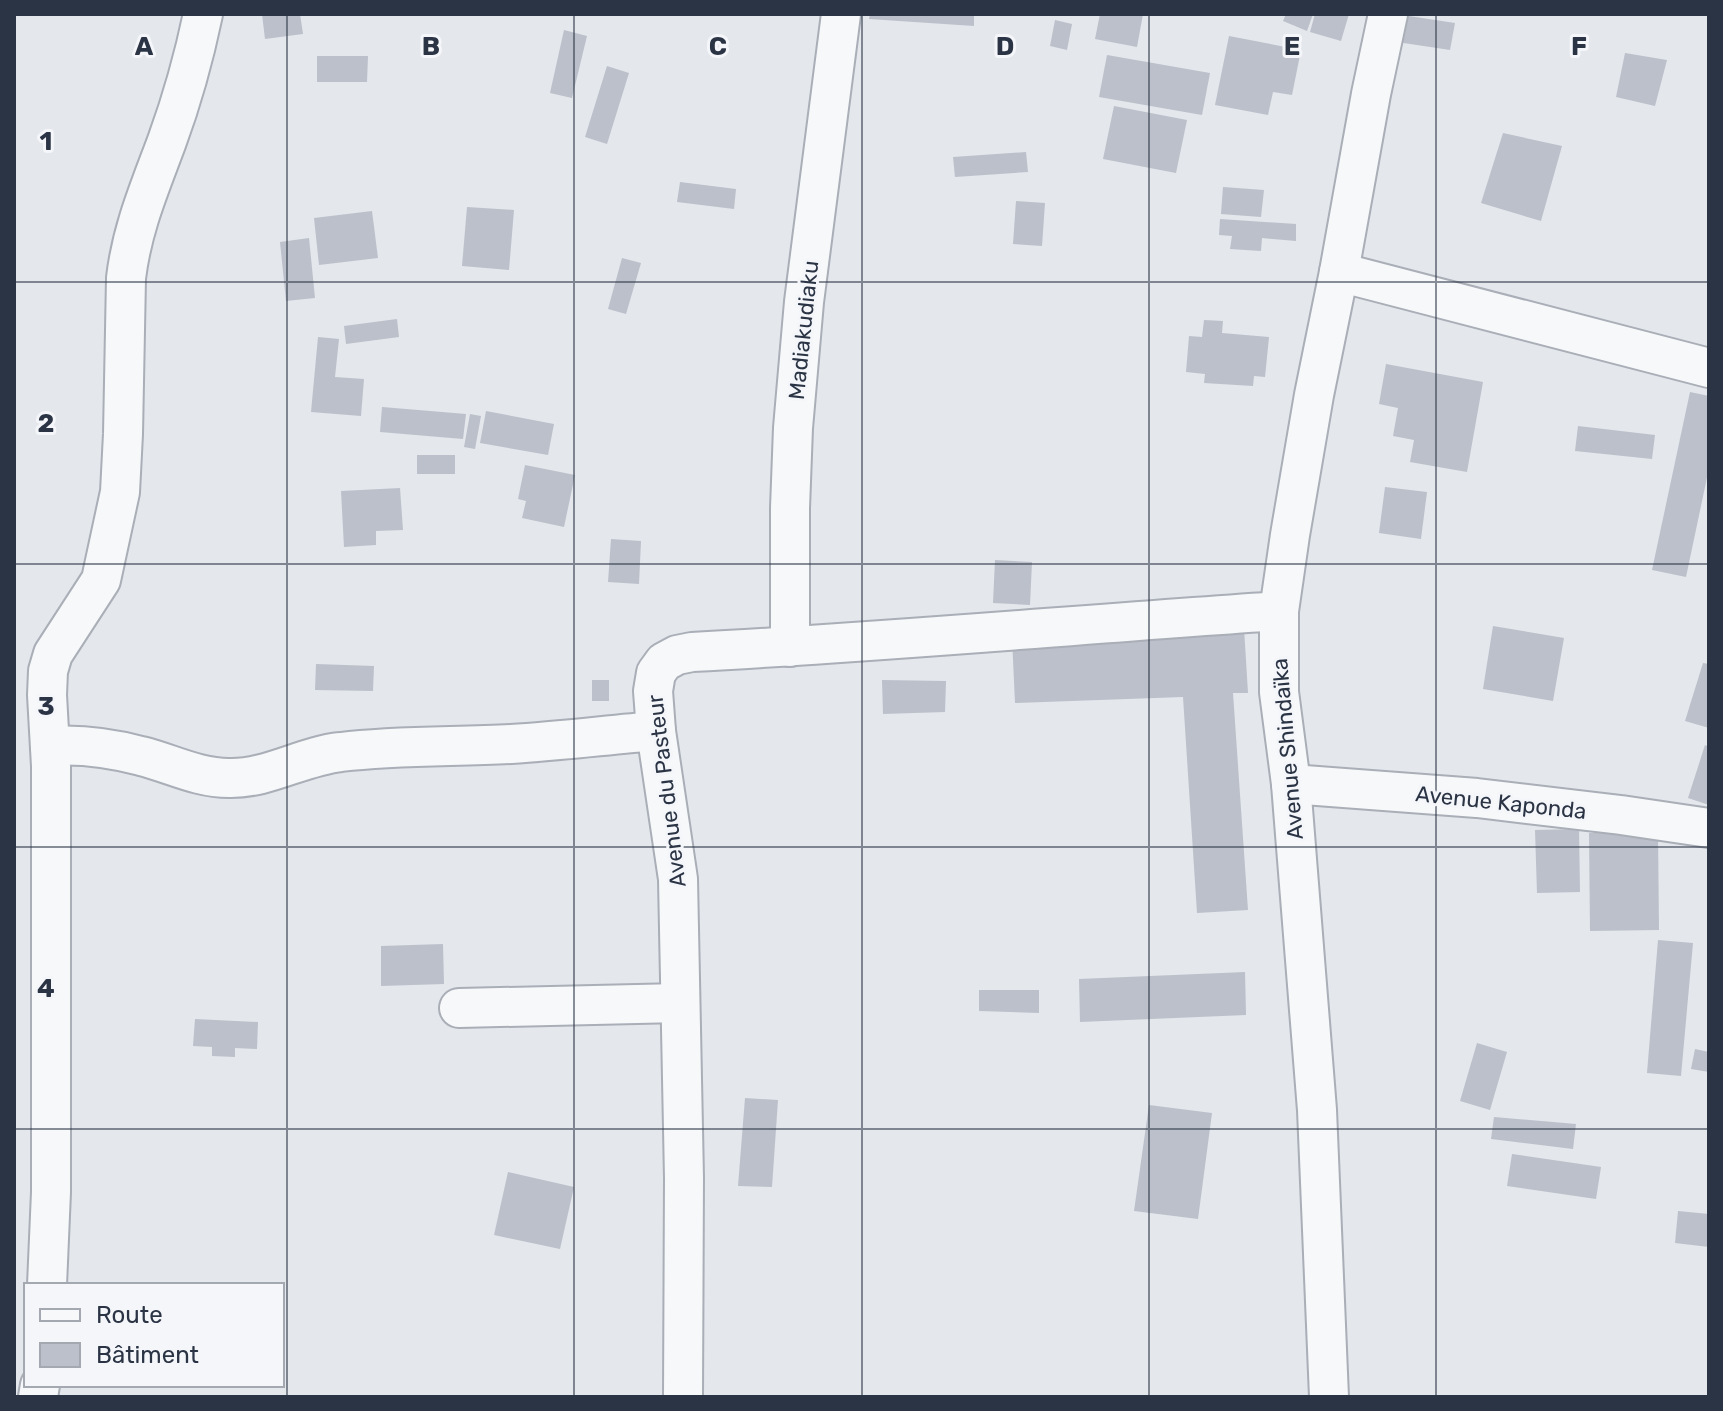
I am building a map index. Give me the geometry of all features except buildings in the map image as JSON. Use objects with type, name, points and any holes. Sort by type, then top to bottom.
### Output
[{"type":"street","points":[[47,1283],[51,1192],[48,671],[53,654],[101,580],[120,492],[129,255],[136,223],[182,95],[203,14]]},
{"type":"street","name":"Madiakudiaku","points":[[790,647],[793,428],[804,302],[841,14]]},
{"type":"street","name":"Avenue Shindaïka","points":[[1329,1397],[1317,1110],[1291,784],[1279,692],[1279,611],[1311,410],[1388,14]]},
{"type":"street","points":[[1339,272],[1709,368]]},
{"type":"street","name":"Avenue du Pasteur","points":[[683,1397],[684,1178],[678,879],[656,731],[653,681],[658,668],[670,659],[692,652],[1279,611]]},
{"type":"street","points":[[50,746],[103,748],[142,756],[211,778],[233,779],[255,776],[339,752],[512,744],[656,731]]},
{"type":"street","name":"Avenue Kaponda","points":[[1291,784],[1477,798],[1709,828]]},
{"type":"street","points":[[459,1008],[680,1003]]}]
